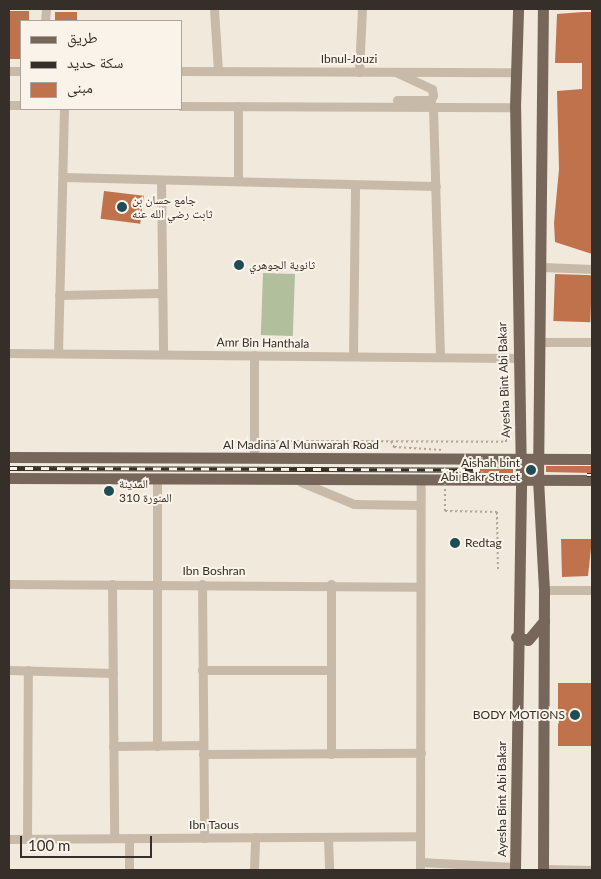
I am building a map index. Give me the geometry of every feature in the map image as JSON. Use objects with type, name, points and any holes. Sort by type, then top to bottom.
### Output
[{"type":"main road","name":"Ayesha Bint Abi Bakar","points":[[518,9],[511,358],[521,480],[516,637],[515,851],[518,869]]},
{"type":"main road","points":[[542,870],[544,590],[538,480],[543,267],[543,9]]},
{"type":"main road","name":"Al Madina Al Munwarah Road","points":[[9,457],[592,459]]},
{"type":"main road","points":[[9,478],[158,478],[301,482],[592,480]]},
{"type":"main road","points":[[516,637],[528,640],[544,621]]},
{"type":"street","points":[[214,9],[218,72]]},
{"type":"street","points":[[359,72],[362,9]]},
{"type":"street","name":"Ibnul-Jouzi","points":[[182,71],[518,72]]},
{"type":"street","points":[[378,106],[390,101],[432,100],[432,89],[394,72]]},
{"type":"street","points":[[182,106],[515,107]]},
{"type":"street","points":[[238,106],[238,180]]},
{"type":"street","points":[[433,106],[440,357]]},
{"type":"street","points":[[58,353],[64,110]]},
{"type":"street","points":[[63,177],[161,181],[238,180],[355,186],[436,186]]},
{"type":"street","points":[[161,181],[162,354]]},
{"type":"street","points":[[353,356],[355,186]]},
{"type":"street","points":[[543,267],[592,269]]},
{"type":"street","points":[[59,294],[162,293]]},
{"type":"street","points":[[542,342],[592,342]]},
{"type":"street","name":"Amr Bin Hanthala","points":[[9,353],[511,358]]},
{"type":"street","points":[[254,355],[254,458]]},
{"type":"street","points":[[157,746],[156,584],[158,478]]},
{"type":"street","points":[[421,481],[418,587],[421,753],[420,866],[518,869]]},
{"type":"street","points":[[301,482],[354,504],[420,505]]},
{"type":"street","name":"Ibn Boshran","points":[[9,584],[331,584],[418,587]]},
{"type":"street","points":[[112,584],[114,838]]},
{"type":"street","points":[[202,584],[204,838]]},
{"type":"street","points":[[331,584],[331,754]]},
{"type":"street","points":[[544,590],[592,590]]},
{"type":"street","points":[[9,670],[113,673]]},
{"type":"street","points":[[27,839],[28,670]]},
{"type":"street","points":[[202,670],[331,670]]},
{"type":"street","points":[[114,746],[157,746],[203,750],[331,754],[421,753]]},
{"type":"street","name":"Ibn Taous","points":[[9,839],[420,836]]},
{"type":"street","points":[[254,837],[254,870]]},
{"type":"street","points":[[328,837],[329,870]]},
{"type":"street","points":[[129,838],[129,870]]},
{"type":"street","points":[[542,870],[592,870]]},
{"type":"path","points":[[254,441],[506,442],[511,358]]},
{"type":"path","points":[[391,441],[394,447]]},
{"type":"path","points":[[482,458],[482,479],[445,479],[445,511],[497,512],[498,569]]},
{"type":"green space","points":[[263,273],[295,274],[293,336],[261,335]]},
{"type":"building","points":[[9,11],[29,11],[29,20],[20,20],[20,59],[9,59]]},
{"type":"building","points":[[55,12],[77,12],[77,20],[55,20]]},
{"type":"building","points":[[592,12],[592,254],[555,242],[554,223],[559,169],[557,91],[582,89],[582,63],[555,63],[557,14]]},
{"type":"building","name":"جامع حسان بن ثابت رضي الله عنه","points":[[104,191],[144,196],[140,224],[101,219]]},
{"type":"building","points":[[555,274],[592,275],[590,322],[553,321]]},
{"type":"building","points":[[478,466],[513,466],[513,473],[478,473]]},
{"type":"building","points":[[546,466],[592,466],[592,473],[546,472]]},
{"type":"building","points":[[561,539],[592,539],[588,576],[562,577]]},
{"type":"building","name":"BODY MOTIONS","points":[[558,683],[592,683],[592,746],[558,746]]},
{"type":"railway","points":[[9,468],[480,470]]},
{"type":"railway","points":[[587,475],[592,475]]},
{"type":"place","name":"جامع حسان بن ثابت رضي الله عنه","points":[[122,207]]},
{"type":"place","name":"ثانوية الجوهري","points":[[239,265]]},
{"type":"place","name":"Aishah bint Abi Bakr Street","points":[[531,470]]},
{"type":"place","name":"المدينة المنورة 310","points":[[109,491]]},
{"type":"place","name":"Redtag","points":[[455,543]]},
{"type":"place","name":"BODY MOTIONS","points":[[575,715]]}]
